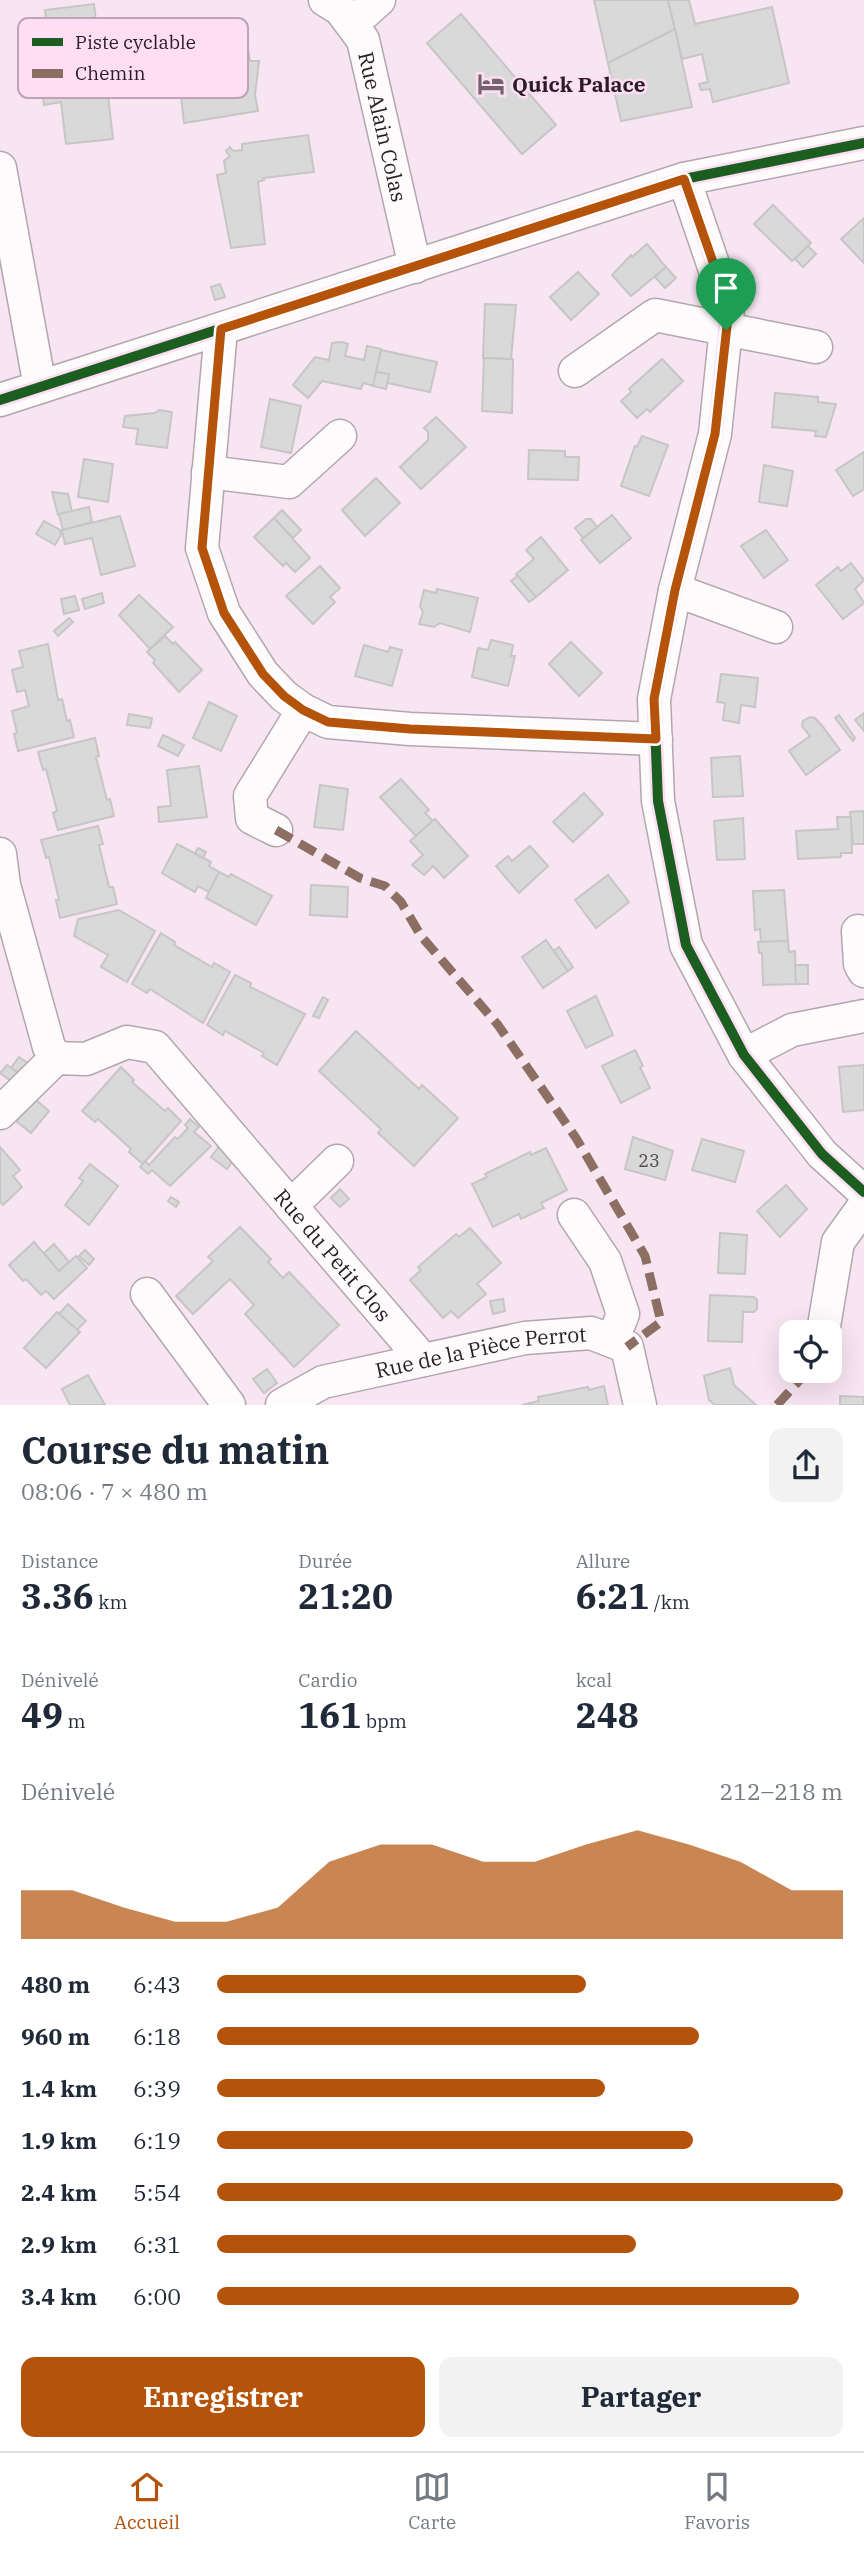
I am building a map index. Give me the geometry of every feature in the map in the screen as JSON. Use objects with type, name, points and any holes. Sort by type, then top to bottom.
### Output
[{"type":"street","name":"Rue Alain Colas","points":[[326,0],[340,9],[363,40],[415,267]]},
{"type":"street","points":[[352,24],[379,0]]},
{"type":"street","points":[[0,400],[684,179],[864,143]]},
{"type":"street","points":[[0,168],[40,387]]},
{"type":"street","points":[[684,179],[729,308],[715,434],[675,590],[654,699],[658,801],[686,945],[744,1055],[822,1154],[864,1192]]},
{"type":"street","points":[[575,370],[654,315],[816,347]]},
{"type":"street","points":[[221,329],[202,548],[224,613],[263,674],[284,696],[303,710],[328,722],[410,729],[656,739]]},
{"type":"street","points":[[208,472],[289,482],[340,436]]},
{"type":"street","points":[[675,590],[776,627]]},
{"type":"street","points":[[276,830],[252,818],[250,796],[303,710]]},
{"type":"street","points":[[0,854],[4,885],[48,1047],[56,1058],[0,1114]]},
{"type":"street","points":[[858,931],[860,964],[864,971]]},
{"type":"street","points":[[744,1055],[792,1030],[864,1016]]},
{"type":"street","name":"Rue du Petit Clos","points":[[56,1058],[86,1059],[127,1042],[155,1047],[423,1360]]},
{"type":"street","points":[[291,1206],[337,1161]]},
{"type":"street","points":[[825,1320],[838,1242],[864,1206]]},
{"type":"street","points":[[574,1215],[605,1261],[623,1314],[612,1341]]},
{"type":"street","points":[[147,1294],[229,1405]]},
{"type":"street","name":"Rue de la Pièce Perrot","points":[[282,1405],[323,1382],[525,1338],[592,1333],[627,1347],[640,1405]]},
{"type":"building","points":[[594,0],[668,0],[675,29],[608,63]]},
{"type":"building","points":[[668,0],[689,0],[695,24],[772,7],[789,83],[713,102],[710,89],[701,90],[699,84],[708,82],[702,54],[682,59]]},
{"type":"building","points":[[94,4],[96,18],[46,18],[45,10]]},
{"type":"building","name":"Quick Palace","points":[[461,14],[556,125],[522,154],[427,43]]},
{"type":"building","points":[[675,29],[692,107],[621,121],[608,63]]},
{"type":"building","points":[[248,50],[250,61],[259,61],[255,95],[258,111],[184,123],[181,98],[248,98]]},
{"type":"building","points":[[43,98],[108,98],[113,139],[66,144],[61,102],[44,105]]},
{"type":"building","points":[[308,135],[314,172],[263,178],[264,180],[258,182],[265,244],[231,248],[217,175],[226,173],[224,161],[230,156],[226,151],[230,147],[233,151],[242,150],[242,144]]},
{"type":"building","points":[[773,205],[811,243],[792,261],[754,224]]},
{"type":"building","points":[[864,218],[864,263],[841,239]]},
{"type":"building","points":[[647,244],[666,267],[631,296],[612,275],[631,255],[632,257]]},
{"type":"building","points":[[808,246],[816,254],[803,267],[795,259]]},
{"type":"building","points":[[666,267],[676,278],[665,288],[655,277]]},
{"type":"building","points":[[578,272],[599,294],[571,320],[550,297]]},
{"type":"building","points":[[220,284],[225,297],[215,300],[211,287]]},
{"type":"building","points":[[485,304],[516,305],[511,359],[483,358]]},
{"type":"building","points":[[332,343],[348,344],[345,356],[364,360],[367,346],[381,349],[374,386],[363,383],[361,389],[322,381],[308,398],[293,385],[315,357],[329,360]]},
{"type":"building","points":[[381,350],[437,362],[430,392],[387,383],[389,374],[376,372]]},
{"type":"building","points":[[484,358],[513,359],[512,413],[482,411]]},
{"type":"building","points":[[662,359],[683,381],[650,412],[647,409],[637,418],[621,401],[631,392],[629,389]]},
{"type":"building","points":[[376,372],[389,374],[386,389],[373,386]]},
{"type":"building","points":[[775,393],[818,397],[818,402],[836,404],[826,437],[815,436],[816,431],[772,427]]},
{"type":"building","points":[[270,399],[301,406],[291,453],[261,447]]},
{"type":"building","points":[[159,410],[172,412],[167,448],[136,444],[138,429],[123,427],[125,416],[155,413]]},
{"type":"building","points":[[436,417],[466,447],[421,489],[400,467],[428,440],[428,432],[424,428]]},
{"type":"building","points":[[642,436],[668,445],[649,496],[621,486],[635,446],[637,447]]},
{"type":"building","points":[[529,450],[565,451],[565,457],[579,457],[578,480],[528,479]]},
{"type":"building","points":[[864,452],[864,489],[853,496],[836,470]]},
{"type":"building","points":[[84,459],[113,464],[108,502],[78,497]]},
{"type":"building","points":[[764,465],[793,471],[787,506],[759,502]]},
{"type":"building","points":[[376,478],[400,503],[365,536],[342,510]]},
{"type":"building","points":[[52,492],[68,494],[72,512],[58,515]]},
{"type":"building","points":[[89,507],[92,522],[63,530],[59,514]]},
{"type":"building","points":[[282,510],[301,530],[293,538],[274,518]]},
{"type":"building","points":[[612,515],[631,538],[600,563],[581,540]]},
{"type":"building","points":[[120,516],[135,566],[101,575],[92,538],[65,544],[62,530]]},
{"type":"building","points":[[274,518],[310,558],[295,572],[286,563],[283,566],[254,537]]},
{"type":"building","points":[[586,519],[591,519],[597,527],[583,538],[575,528]]},
{"type":"building","points":[[44,521],[60,530],[61,535],[55,545],[36,534]]},
{"type":"building","points":[[766,530],[788,560],[764,578],[741,546]]},
{"type":"building","points":[[541,537],[568,570],[536,597],[516,574],[534,559],[526,550]]},
{"type":"building","points":[[851,563],[864,580],[855,589],[864,603],[843,619],[816,585],[838,567],[841,571]]},
{"type":"building","points":[[320,566],[340,588],[330,597],[335,602],[313,624],[286,596]]},
{"type":"building","points":[[518,576],[536,597],[529,602],[511,581]]},
{"type":"building","points":[[437,589],[478,598],[470,632],[440,623],[434,627],[419,624],[423,612],[420,606],[424,590],[436,593]]},
{"type":"building","points":[[102,593],[104,603],[85,609],[82,599]]},
{"type":"building","points":[[139,595],[173,627],[150,649],[119,615]]},
{"type":"building","points":[[75,596],[79,610],[64,614],[61,599]]},
{"type":"building","points":[[69,618],[73,622],[58,636],[54,631]]},
{"type":"building","points":[[165,636],[173,644],[175,642],[202,670],[179,692],[153,663],[155,660],[147,652]]},
{"type":"building","points":[[491,640],[513,645],[511,656],[515,656],[508,686],[472,677],[478,648],[488,650]]},
{"type":"building","points":[[571,642],[602,673],[579,696],[549,664]]},
{"type":"building","points":[[48,644],[58,700],[62,699],[74,737],[18,751],[12,711],[29,706],[25,690],[17,692],[12,670],[23,667],[19,651]]},
{"type":"building","points":[[364,645],[388,652],[390,647],[402,650],[392,686],[355,676]]},
{"type":"building","points":[[721,674],[758,678],[755,707],[741,705],[739,723],[723,720],[725,703],[717,702]]},
{"type":"building","points":[[209,702],[237,716],[221,751],[193,738]]},
{"type":"building","points":[[864,713],[864,731],[855,720]]},
{"type":"building","points":[[129,714],[152,718],[150,728],[127,725]]},
{"type":"building","points":[[839,715],[855,738],[853,741],[835,718]]},
{"type":"building","points":[[810,717],[815,718],[840,750],[806,775],[789,751],[810,736],[802,726],[803,721]]},
{"type":"building","points":[[163,735],[184,745],[178,756],[158,746]]},
{"type":"building","points":[[95,738],[99,756],[96,757],[114,816],[58,830],[53,813],[57,811],[46,769],[43,770],[38,752]]},
{"type":"building","points":[[740,756],[743,796],[713,797],[711,758]]},
{"type":"building","points":[[199,766],[207,817],[159,822],[158,807],[171,806],[167,770]]},
{"type":"building","points":[[401,779],[429,810],[425,813],[433,821],[416,836],[380,797]]},
{"type":"building","points":[[320,785],[348,789],[343,830],[314,827]]},
{"type":"building","points":[[584,793],[603,814],[573,842],[553,822]]},
{"type":"building","points":[[864,811],[864,844],[853,844],[850,812]]},
{"type":"building","points":[[837,817],[851,817],[852,853],[841,853],[841,857],[798,859],[796,831],[838,829]]},
{"type":"building","points":[[743,818],[745,859],[717,860],[714,821]]},
{"type":"building","points":[[435,819],[468,856],[444,878],[433,866],[424,875],[412,865],[423,855],[410,841]]},
{"type":"building","points":[[98,826],[103,844],[99,845],[109,887],[113,887],[117,904],[60,918],[56,900],[59,900],[49,857],[46,858],[41,840]]},
{"type":"building","points":[[177,844],[211,862],[209,866],[219,872],[209,892],[198,886],[195,892],[162,873]]},
{"type":"building","points":[[530,846],[548,866],[519,893],[496,866],[508,856],[512,861]]},
{"type":"building","points":[[198,848],[206,852],[203,858],[195,853]]},
{"type":"building","points":[[219,872],[229,877],[231,874],[272,896],[256,925],[206,898]]},
{"type":"building","points":[[608,875],[629,902],[596,928],[575,900]]},
{"type":"building","points":[[311,885],[348,887],[347,917],[310,915]]},
{"type":"building","points":[[784,890],[788,941],[761,942],[760,929],[755,930],[753,891]]},
{"type":"building","points":[[119,910],[155,931],[127,982],[101,967],[108,955],[74,936],[78,919]]},
{"type":"building","points":[[161,933],[175,942],[174,945],[212,967],[214,963],[230,972],[203,1023],[150,989],[147,993],[132,984]]},
{"type":"building","points":[[546,940],[568,971],[543,988],[522,957]]},
{"type":"building","points":[[788,941],[789,952],[795,951],[796,984],[763,985],[762,953],[759,953],[758,942]]},
{"type":"building","points":[[559,947],[573,967],[568,971],[554,951]]},
{"type":"building","points":[[795,965],[808,965],[808,984],[796,984]]},
{"type":"building","points":[[235,975],[251,983],[250,987],[305,1014],[277,1065],[262,1056],[264,1053],[225,1031],[223,1035],[207,1025]]},
{"type":"building","points":[[596,996],[613,1035],[586,1048],[567,1011]]},
{"type":"building","points":[[323,997],[328,1000],[319,1018],[313,1016]]},
{"type":"building","points":[[356,1031],[419,1089],[422,1085],[458,1118],[414,1166],[378,1133],[381,1129],[319,1071]]},
{"type":"building","points":[[635,1050],[650,1088],[621,1103],[602,1066]]},
{"type":"building","points":[[19,1057],[32,1066],[24,1077],[11,1068]]},
{"type":"building","points":[[7,1065],[24,1077],[18,1086],[0,1073]]},
{"type":"building","points":[[864,1065],[864,1110],[843,1112],[839,1067]]},
{"type":"building","points":[[121,1067],[134,1080],[132,1082],[165,1111],[168,1108],[181,1121],[143,1164],[129,1152],[131,1149],[98,1119],[95,1122],[82,1111]]},
{"type":"building","points":[[35,1099],[49,1111],[31,1133],[16,1121]]},
{"type":"building","points":[[190,1119],[199,1127],[194,1132],[211,1146],[170,1186],[152,1170],[148,1174],[140,1167],[145,1161],[149,1165],[175,1137],[178,1139],[188,1128],[185,1125]]},
{"type":"building","points":[[633,1137],[673,1151],[665,1180],[625,1169]]},
{"type":"building","points":[[702,1139],[744,1151],[735,1182],[692,1170]]},
{"type":"building","points":[[224,1140],[238,1153],[227,1169],[211,1157]]},
{"type":"building","points":[[0,1147],[20,1170],[13,1176],[22,1187],[3,1205],[0,1201]]},
{"type":"building","points":[[546,1148],[567,1190],[541,1203],[544,1208],[521,1219],[519,1214],[493,1227],[472,1184],[487,1177],[485,1174],[530,1152],[531,1155]]},
{"type":"building","points":[[90,1164],[118,1186],[89,1225],[65,1205],[83,1181],[79,1178]]},
{"type":"building","points":[[786,1185],[807,1209],[780,1237],[757,1211]]},
{"type":"building","points":[[340,1189],[349,1199],[340,1207],[331,1198]]},
{"type":"building","points":[[171,1197],[179,1202],[176,1207],[168,1201]]},
{"type":"building","points":[[240,1227],[271,1259],[268,1262],[283,1278],[289,1272],[339,1325],[294,1367],[245,1314],[254,1305],[230,1279],[193,1314],[176,1296],[213,1261],[208,1257]]},
{"type":"building","points":[[470,1228],[501,1263],[477,1284],[486,1294],[458,1318],[451,1311],[443,1318],[410,1280],[421,1270],[418,1267],[456,1234],[459,1237]]},
{"type":"building","points":[[720,1233],[747,1235],[745,1274],[718,1273]]},
{"type":"building","points":[[34,1242],[59,1271],[76,1256],[87,1268],[54,1299],[46,1291],[41,1295],[9,1265]]},
{"type":"building","points":[[54,1244],[69,1262],[59,1271],[44,1253]]},
{"type":"building","points":[[85,1250],[94,1259],[89,1265],[79,1256]]},
{"type":"building","points":[[710,1295],[754,1297],[757,1300],[757,1309],[754,1312],[743,1312],[742,1342],[708,1341]]},
{"type":"building","points":[[503,1299],[505,1311],[493,1314],[490,1301]]},
{"type":"building","points":[[68,1304],[86,1321],[77,1330],[59,1314]]},
{"type":"building","points":[[57,1312],[80,1332],[46,1368],[24,1348]]},
{"type":"building","points":[[730,1368],[734,1385],[756,1405],[715,1405],[709,1400],[704,1376]]},
{"type":"building","points":[[267,1369],[277,1383],[264,1393],[253,1379]]},
{"type":"building","points":[[88,1375],[105,1405],[70,1405],[62,1389]]},
{"type":"building","points":[[604,1386],[608,1405],[522,1405],[539,1401],[538,1397]]},
{"type":"building","points":[[840,1396],[864,1397],[864,1405],[840,1405]]},
{"type":"marked path","points":[[276,830],[360,878],[385,886],[401,902],[421,936],[498,1025],[576,1138],[645,1256],[661,1322],[627,1347]]},
{"type":"marked path","points":[[777,1405],[797,1383]]},
{"type":"cycle path","points":[[0,400],[684,179],[864,143]]},
{"type":"cycle path","points":[[684,179],[728,308],[715,434],[675,590],[654,699],[658,801],[686,945],[744,1055],[822,1154],[864,1192]]},
{"type":"place","name":"Quick Palace","points":[[491,84]]},
{"type":"route","points":[[684,179],[729,308],[726,330],[715,434],[675,590],[654,699],[656,739],[410,729],[328,722],[303,710],[284,696],[263,674],[224,613],[202,548],[221,329],[684,179]]}]
